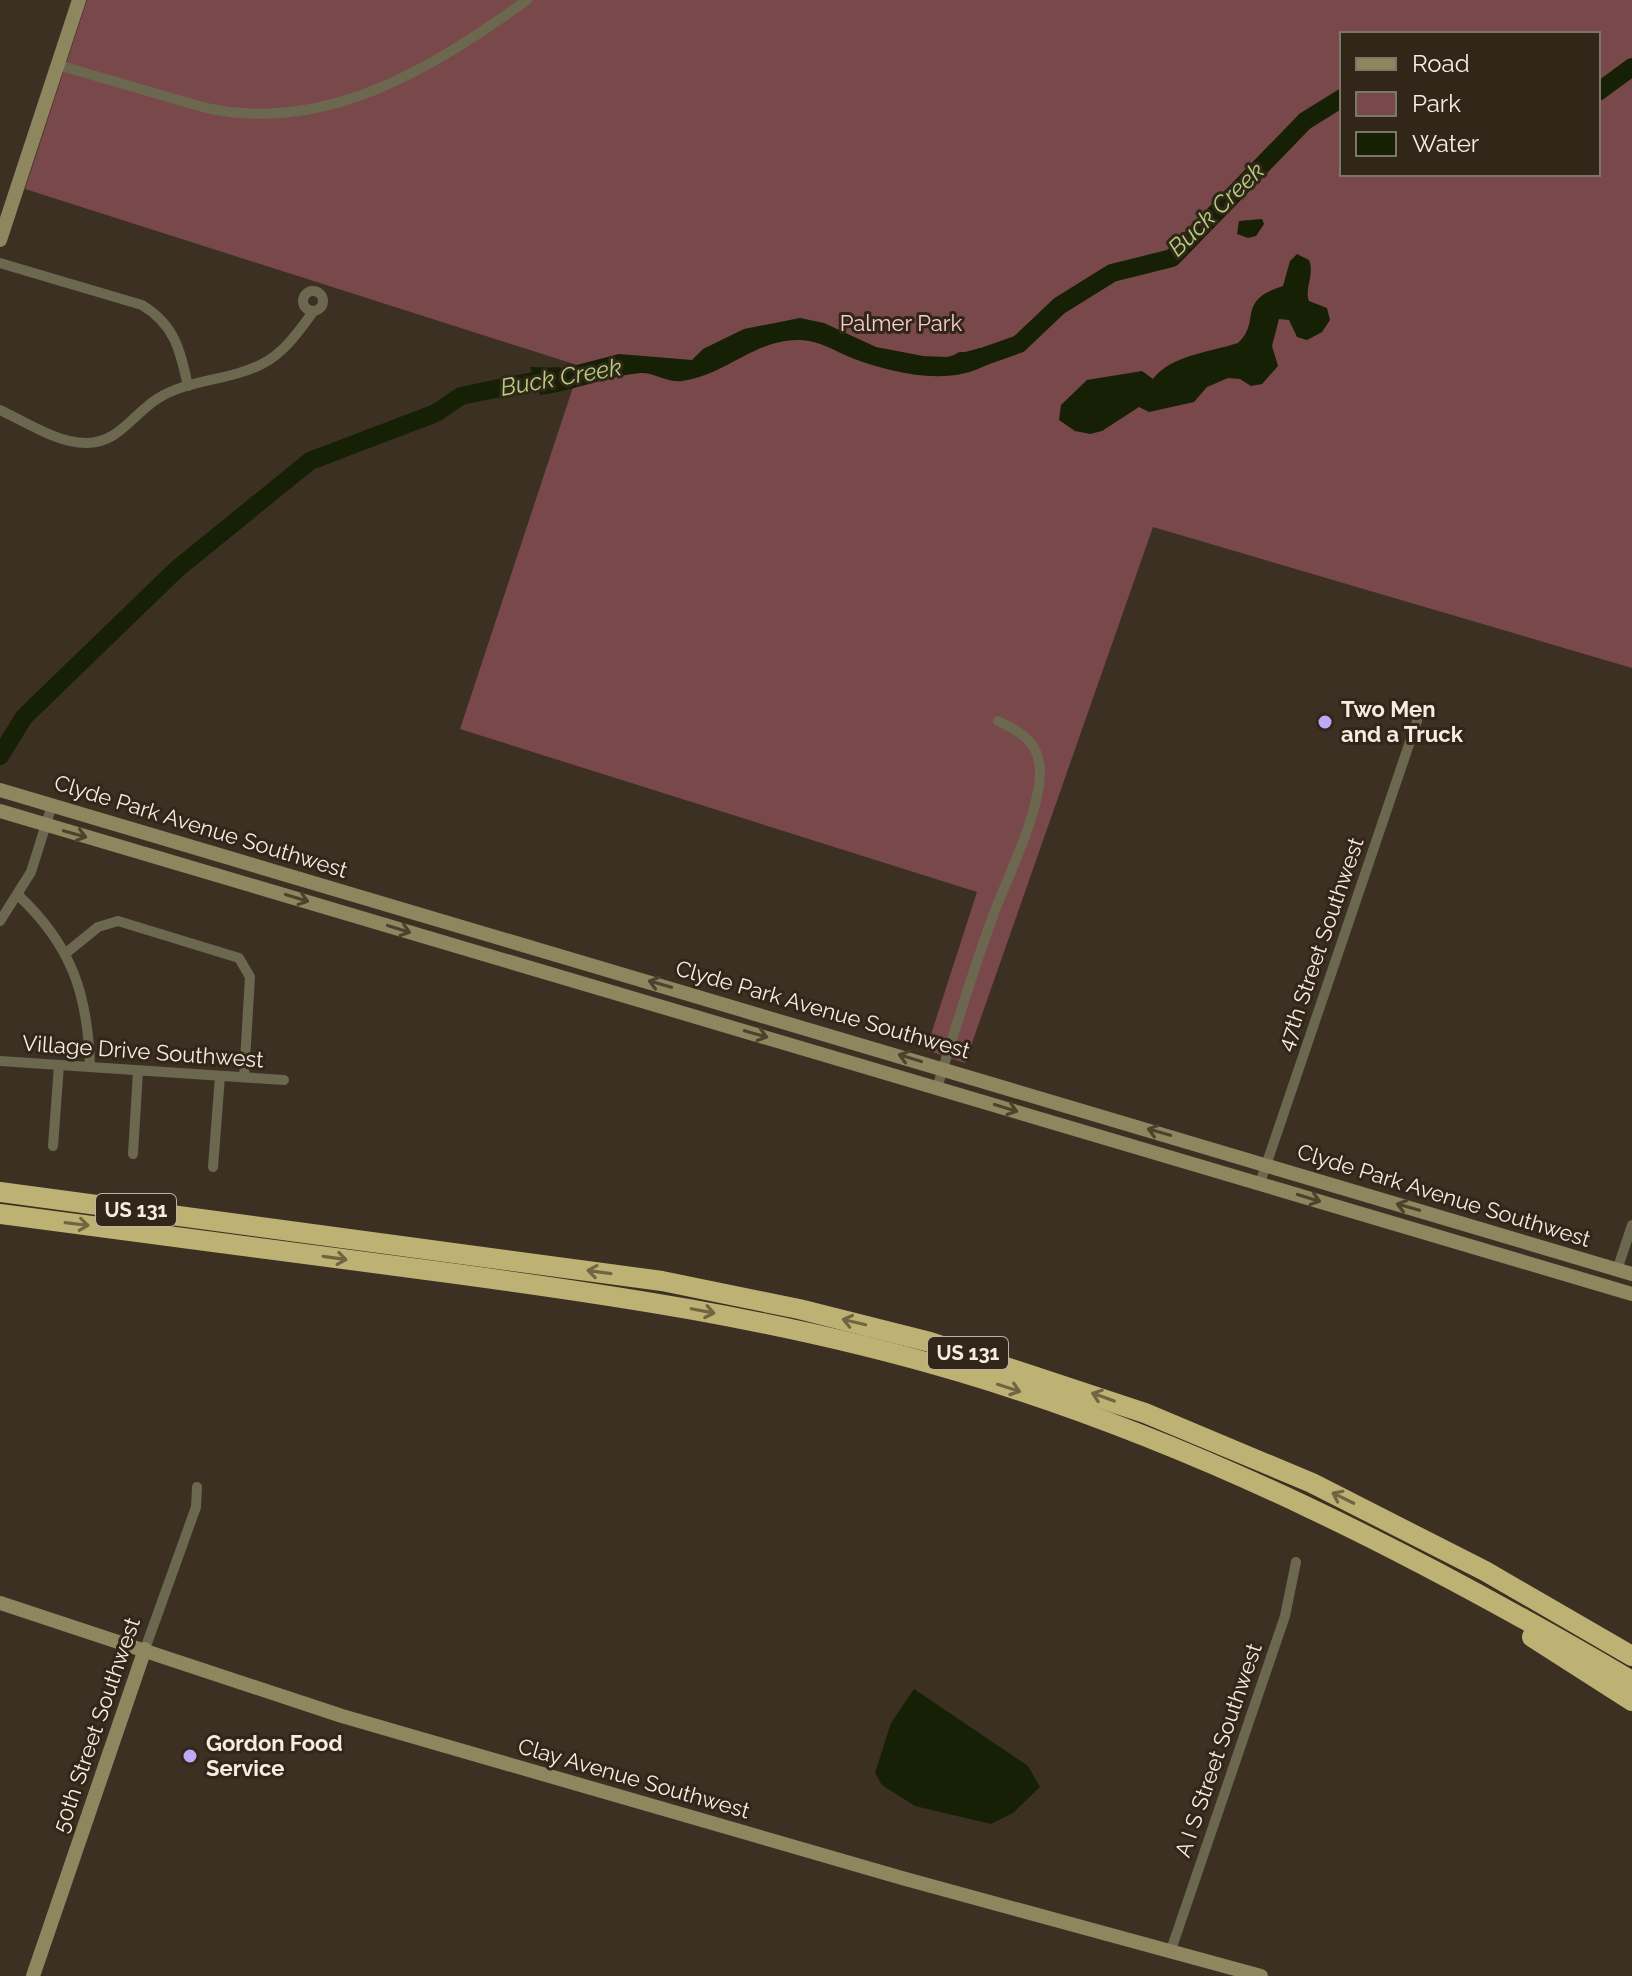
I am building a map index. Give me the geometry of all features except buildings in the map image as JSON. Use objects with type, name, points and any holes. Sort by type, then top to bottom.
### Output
[{"type":"highway","name":"US 131","points":[[0,1191],[631,1277],[826,1315],[930,1342],[1070,1385],[1246,1454],[1375,1513],[1485,1571],[1632,1656]]},
{"type":"highway","name":"US 131","points":[[0,1214],[627,1297],[836,1339],[964,1373],[1131,1430],[1278,1491],[1427,1564],[1632,1681]]},
{"type":"highway","points":[[1375,1513],[1632,1640]]},
{"type":"highway","points":[[1427,1564],[1632,1701]]},
{"type":"main road","points":[[0,240],[79,0]]},
{"type":"main road","name":"Clyde Park Avenue Southwest","points":[[0,790],[1632,1274]]},
{"type":"main road","name":"Clyde Park Avenue Southwest","points":[[0,811],[1632,1294]]},
{"type":"main road","points":[[325,907],[331,887]]},
{"type":"main road","points":[[581,982],[587,963]]},
{"type":"main road","points":[[842,1059],[848,1039]]},
{"type":"main road","points":[[1442,1238],[1482,1243],[1490,1237],[1490,1230]]},
{"type":"main road","name":"Clay Avenue Southwest","points":[[0,1603],[342,1716],[902,1878],[1261,1976]]},
{"type":"main road","name":"50th Street Southwest","points":[[33,1976],[145,1649]]},
{"type":"street","points":[[58,65],[218,111],[289,114],[335,105],[396,83],[466,44],[527,0]]},
{"type":"street","points":[[0,263],[142,305],[161,316],[175,333],[188,386]]},
{"type":"street","points":[[0,410],[63,439],[96,442],[120,433],[158,398],[261,364],[279,352],[313,312]]},
{"type":"street","name":"47th Street Southwest","points":[[1260,1183],[1418,718]]},
{"type":"street","points":[[937,1088],[969,985],[1031,812],[1040,774],[1032,743],[1024,733],[998,721]]},
{"type":"street","points":[[0,921],[19,896],[34,865],[52,805]]},
{"type":"street","points":[[19,896],[38,914],[66,953],[87,1017],[90,1067]]},
{"type":"street","points":[[66,953],[98,927],[118,921],[239,958],[250,977],[244,1077]]},
{"type":"street","name":"Village Drive Southwest","points":[[0,1061],[284,1080]]},
{"type":"street","points":[[53,1146],[59,1065]]},
{"type":"street","points":[[133,1154],[138,1071]]},
{"type":"street","points":[[213,1167],[220,1076]]},
{"type":"street","points":[[1617,1270],[1632,1225]]},
{"type":"street","name":"50th Street Southwest","points":[[145,1649],[196,1507],[197,1487]]},
{"type":"street","name":"A I S Street Southwest","points":[[1171,1950],[1285,1616],[1295,1583],[1296,1562]]},
{"type":"green space","name":"Palmer Park","points":[[87,0],[1632,0],[1632,668],[1153,527],[965,1063],[926,1050],[977,892],[460,729],[580,366],[25,189]]},
{"type":"water","points":[[1262,219],[1264,224],[1256,236],[1248,238],[1237,234],[1239,221]]},
{"type":"water","points":[[1297,254],[1309,260],[1311,266],[1309,301],[1327,308],[1330,320],[1322,332],[1307,340],[1297,337],[1289,320],[1279,319],[1272,346],[1278,366],[1262,384],[1251,386],[1240,379],[1228,378],[1207,387],[1194,402],[1149,412],[1139,407],[1102,431],[1090,434],[1075,431],[1059,420],[1061,405],[1087,380],[1142,371],[1153,379],[1181,359],[1238,343],[1245,335],[1254,305],[1268,292],[1283,286],[1290,261]]},
{"type":"water","points":[[800,318],[824,323],[876,347],[923,356],[947,357],[980,348],[988,364],[956,375],[902,373],[867,364],[815,342],[785,341],[769,345],[698,378],[677,381],[640,373],[540,395],[530,367],[565,368],[619,354],[692,360],[703,349],[744,329]]},
{"type":"water","points":[[914,1689],[1028,1766],[1040,1787],[1013,1813],[991,1824],[915,1806],[882,1785],[875,1773],[891,1723]]},
{"type":"waterway","name":"Buck Creek","points":[[1600,91],[1632,67]]},
{"type":"waterway","name":"Buck Creek","points":[[961,361],[971,361],[1019,344],[1059,306],[1112,273],[1172,258],[1305,121],[1340,99]]},
{"type":"waterway","name":"Buck Creek","points":[[0,756],[24,717],[177,569],[310,461],[436,413],[461,396],[557,376]]},
{"type":"place","name":"Two Men and a Truck","points":[[1325,722]]},
{"type":"place","name":"Gordon Food Service","points":[[190,1756]]}]
